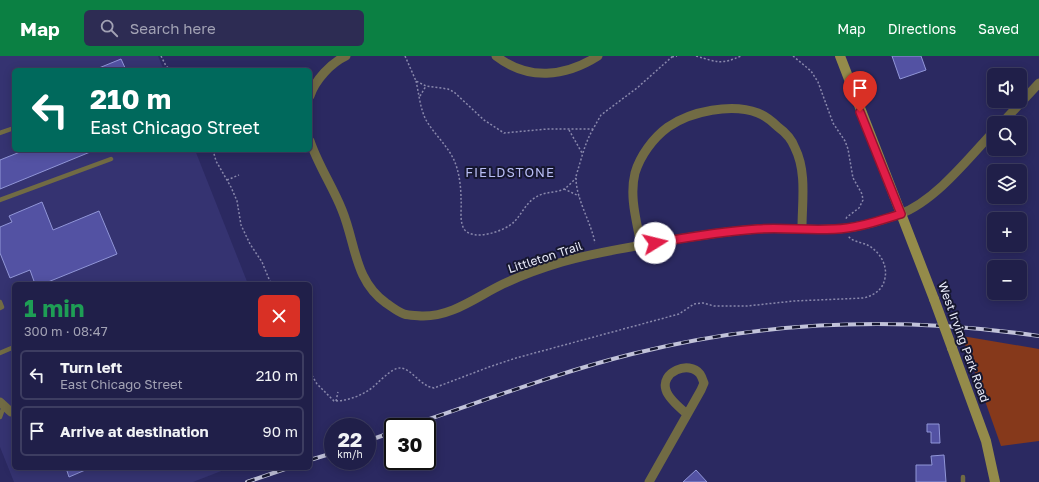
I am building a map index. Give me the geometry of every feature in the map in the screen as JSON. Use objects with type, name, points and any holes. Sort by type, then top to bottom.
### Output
[{"type":"main road","name":"West Irving Park Road","points":[[840,56],[934,299],[986,441],[995,482]]},
{"type":"street","points":[[312,90],[330,66],[346,56]]},
{"type":"street","points":[[496,56],[505,63],[518,69],[534,73],[548,73],[562,72],[573,69],[598,56]]},
{"type":"street","points":[[1009,116],[1039,84]]},
{"type":"street","points":[[641,245],[632,194],[635,173],[640,161],[657,136],[669,127],[696,114],[722,109],[743,109],[759,113],[784,131],[795,146],[800,158],[803,173],[802,228]]},
{"type":"street","name":"Littleton Trail","points":[[312,145],[343,211],[358,265],[364,280],[372,291],[384,302],[404,314],[428,316],[439,315],[452,311],[489,291],[536,270],[597,253],[724,232],[760,229],[802,228],[822,230],[846,228],[864,225],[901,214],[914,208],[943,186],[987,139]]},
{"type":"street","points":[[649,482],[687,414],[704,383],[700,374],[692,368],[685,367],[670,374],[666,381],[666,391],[687,414]]},
{"type":"lane","points":[[0,133],[12,129]]},
{"type":"lane","points":[[0,200],[112,159]]},
{"type":"lane","points":[[0,302],[2,307],[0,308]]},
{"type":"lane","points":[[0,353],[12,349]]},
{"type":"lane","points":[[0,417],[9,410]]},
{"type":"path","points":[[161,56],[168,68]]},
{"type":"path","points":[[405,56],[416,81],[422,110],[427,121],[448,150],[458,171],[462,197],[461,222],[468,233],[472,235],[488,234],[505,228],[513,223],[533,199],[549,192],[564,189],[576,178]]},
{"type":"path","points":[[595,243],[593,232],[579,196],[576,178],[582,153],[587,141],[601,115],[637,88],[673,57],[677,56]]},
{"type":"path","points":[[696,56],[722,62],[727,62],[741,56]]},
{"type":"path","points":[[793,56],[811,71],[818,82],[833,123],[848,149],[853,178],[862,194],[863,200],[859,208],[845,219],[846,223]]},
{"type":"path","points":[[416,81],[426,86],[448,89],[454,92],[484,120],[504,133],[547,129],[593,129]]},
{"type":"path","points":[[419,97],[426,86]]},
{"type":"path","points":[[569,130],[582,153]]},
{"type":"path","points":[[214,152],[216,161],[237,201],[241,225],[250,244],[262,262],[270,282]]},
{"type":"path","points":[[227,180],[239,175]]},
{"type":"path","points":[[564,189],[579,196]]},
{"type":"path","points":[[312,375],[317,384],[334,401],[349,399],[368,390],[388,374],[400,367],[406,369],[427,386],[434,388],[516,358],[679,314],[694,304],[703,303],[714,306],[746,306],[794,301],[864,298],[873,295],[879,290],[885,281],[886,271],[884,263],[873,248],[866,244],[851,240],[848,234]]},
{"type":"path","points":[[336,401],[338,392]]},
{"type":"shaded area","points":[[0,56],[158,56],[163,68],[12,68],[12,152],[196,152],[247,282],[12,282],[12,470],[224,470],[193,482],[14,482],[0,447]]},
{"type":"shaded area","points":[[962,336],[1039,349],[1039,441],[1001,446]]},
{"type":"building","points":[[892,56],[921,56],[926,70],[900,79]]},
{"type":"building","points":[[121,59],[125,68],[99,68]]},
{"type":"building","points":[[20,152],[90,152],[0,189],[0,160]]},
{"type":"building","points":[[42,202],[53,230],[99,211],[117,254],[48,282],[34,282],[30,270],[10,278],[0,253],[0,227],[12,222],[9,216]]},
{"type":"building","points":[[927,424],[939,424],[940,443],[931,443],[931,432],[927,432]]},
{"type":"building","points":[[944,455],[946,482],[916,482],[916,465],[932,465],[931,456]]},
{"type":"building","points":[[67,470],[85,470],[69,477]]},
{"type":"building","points":[[696,470],[707,482],[683,482]]},
{"type":"railway","points":[[432,418],[575,370],[632,354],[733,334],[784,328],[886,324],[937,326],[1039,336]]},
{"type":"railway","points":[[376,438],[384,435]]},
{"type":"railway","points":[[312,459],[324,456]]},
{"type":"railway","points":[[247,482],[282,470]]},
{"type":"district","name":"FIELDSTONE","points":[[510,172]]},
{"type":"route","points":[[655,243],[724,232],[760,229],[802,228],[822,230],[846,228],[864,225],[901,214],[860,112]]}]
